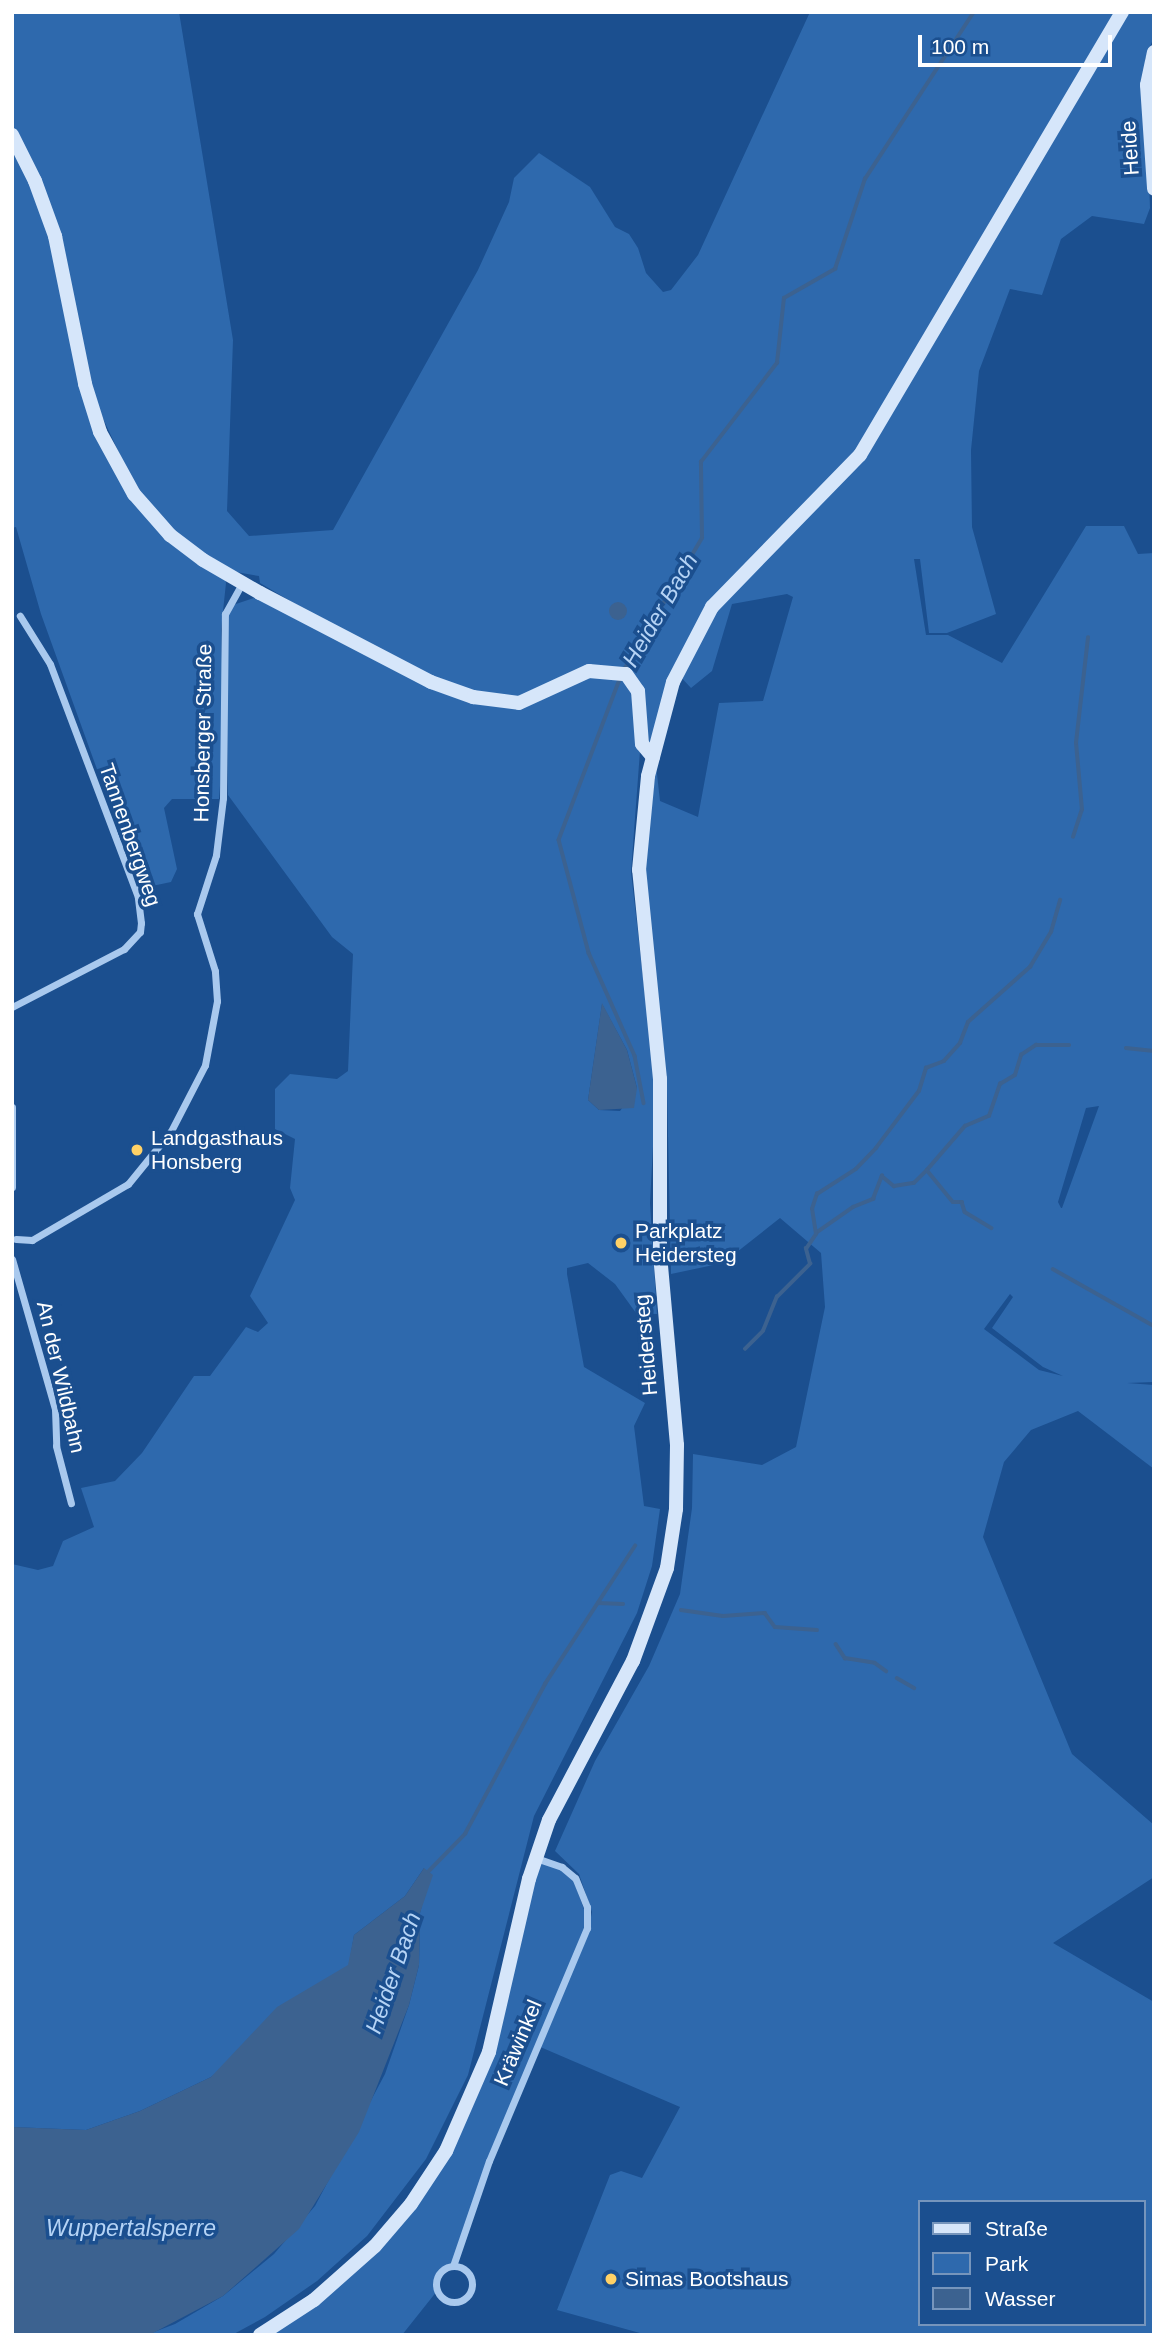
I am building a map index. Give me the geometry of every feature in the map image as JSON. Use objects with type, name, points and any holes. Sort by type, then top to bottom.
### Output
[{"type":"main road","name":"Heidersteg","points":[[260,2335],[314,2300],[375,2246],[418,2195],[446,2151],[489,2052],[536,1858],[559,1797],[653,1616],[674,1527],[677,1445],[659,1225],[660,1079],[639,870],[643,807],[673,682],[697,630],[720,597],[860,455],[1122,12]]},
{"type":"main road","name":"Heide","points":[[1154,52],[1148,72],[1154,189]]},
{"type":"main road","points":[[12,135],[35,181],[55,236],[79,360],[100,432],[134,494],[154,518],[186,548],[242,583],[431,682],[473,697],[519,703],[589,671],[623,672],[638,691],[642,744],[653,757]]},
{"type":"street","name":"Honsberger Straße","points":[[13,1238],[32,1240],[128,1184],[170,1131],[205,1065],[217,1000],[215,971],[197,914],[216,855],[223,798],[225,614],[242,583]]},
{"type":"street","name":"Tannenbergweg","points":[[12,1007],[124,949],[140,932],[141,922],[138,897],[50,664],[20,615]]},
{"type":"street","points":[[12,1107],[12,1187]]},
{"type":"street","points":[[12,1249],[13,1238]]},
{"type":"street","name":"An der Wildbahn","points":[[12,1259],[55,1409],[56,1446],[71,1503]]},
{"type":"street","name":"Kräwinkel","points":[[453,2266],[467,2271],[473,2285],[468,2296],[454,2303],[442,2298],[436,2286],[441,2272],[453,2266],[489,2161],[587,1928],[587,1907],[575,1878],[562,1867],[536,1858]]},
{"type":"green space","points":[[12,12],[179,12],[233,340],[227,511],[249,536],[333,530],[478,270],[509,202],[514,178],[539,153],[590,187],[615,227],[629,234],[638,248],[646,273],[663,292],[671,290],[698,255],[810,12],[1154,12],[1154,37],[1145,59],[1150,208],[1144,224],[1092,216],[1061,239],[1042,295],[1010,289],[979,371],[971,450],[972,527],[996,614],[947,633],[929,633],[920,559],[914,559],[926,635],[948,635],[1002,663],[1086,526],[1124,526],[1138,554],[1154,553],[1154,1382],[1127,1383],[1154,1385],[1154,1469],[1078,1411],[1031,1430],[1004,1462],[983,1537],[1072,1754],[1154,1825],[1154,1877],[1053,1943],[1154,2002],[1154,2335],[647,2335],[557,2310],[610,2175],[621,2171],[642,2178],[680,2107],[538,2046],[587,1937],[592,1912],[579,1874],[555,1851],[595,1761],[649,1666],[680,1594],[692,1508],[693,1454],[762,1465],[796,1447],[825,1307],[821,1253],[780,1218],[723,1263],[671,1274],[667,1089],[645,870],[656,765],[660,801],[698,817],[719,703],[763,701],[793,597],[787,594],[732,604],[712,671],[691,688],[678,674],[658,732],[645,750],[638,691],[607,669],[531,700],[473,697],[324,621],[260,583],[259,576],[236,572],[186,542],[150,506],[127,470],[87,384],[68,285],[12,131]],"holes":[[[1099,1106],[1062,1208],[1058,1202],[1086,1108]],[[1010,1294],[1013,1297],[992,1328],[1043,1367],[1063,1376],[1039,1370],[984,1329]]]},
{"type":"green space","points":[[12,138],[53,236],[83,384],[133,494],[224,574],[226,583],[221,630],[224,734],[219,799],[172,799],[164,808],[177,869],[171,882],[152,886],[143,882],[129,858],[41,614],[16,527],[12,528]]},
{"type":"green space","points":[[260,596],[493,705],[600,672],[630,683],[640,751],[631,872],[656,1090],[650,1203],[657,1314],[636,1313],[615,1284],[588,1263],[567,1268],[567,1274],[584,1367],[645,1403],[634,1426],[644,1506],[660,1509],[652,1566],[637,1613],[534,1816],[468,2075],[426,2159],[367,2236],[317,2281],[265,2317],[232,2335],[146,2335],[175,2324],[223,2296],[274,2254],[315,2206],[385,2074],[409,2005],[419,1965],[420,1913],[426,1889],[424,1868],[405,1896],[354,1935],[349,1965],[211,2077],[140,2111],[86,2130],[12,2127],[12,1564],[38,1570],[53,1566],[63,1541],[94,1527],[81,1488],[115,1481],[142,1453],[194,1376],[210,1376],[246,1327],[258,1332],[268,1323],[250,1296],[295,1200],[290,1188],[295,1139],[275,1129],[275,1089],[290,1074],[337,1079],[348,1071],[353,954],[332,937],[228,795],[226,618],[233,605]],"holes":[[[602,1004],[627,1050],[637,1088],[620,1111],[599,1110],[588,1100]]]},
{"type":"green space","points":[[536,1858],[571,1874],[588,1920],[518,2088],[453,2266],[439,2273],[437,2291],[402,2335],[260,2335],[375,2246],[469,2104]]},
{"type":"water","points":[[618,602],[624,605],[627,611],[624,617],[618,620],[612,617],[609,611],[612,605]]},
{"type":"water","points":[[602,1003],[627,1050],[637,1088],[634,1108],[599,1110],[588,1100]]},
{"type":"water","name":"Wuppertalsperre","points":[[424,1868],[433,1875],[420,1913],[419,1965],[409,2005],[359,2132],[299,2229],[223,2296],[153,2333],[12,2335],[12,2127],[86,2130],[140,2111],[211,2077],[277,2007],[348,1965],[354,1935],[405,1896]]},
{"type":"waterway","name":"Heider Bach","points":[[624,670],[702,538],[701,462],[777,363],[784,298],[835,269],[865,179],[974,12]]},
{"type":"waterway","points":[[1073,837],[1082,810],[1076,743],[1088,638]]},
{"type":"waterway","name":"Heider Bach","points":[[621,677],[559,840],[589,953],[635,1056],[644,1103]]},
{"type":"waterway","points":[[745,1349],[763,1331],[777,1297],[810,1264],[806,1249],[816,1234],[812,1209],[817,1194],[856,1169],[876,1148],[919,1091],[926,1068],[944,1061],[960,1043],[968,1022],[1030,967],[1051,932],[1060,900]]},
{"type":"waterway","points":[[927,1170],[965,1126],[989,1116],[1000,1084],[1015,1075],[1021,1055],[1036,1045],[1069,1045]]},
{"type":"waterway","points":[[1126,1048],[1154,1051]]},
{"type":"waterway","points":[[816,1233],[853,1207],[873,1199],[882,1176],[894,1186],[914,1183],[927,1170],[953,1202],[962,1202],[965,1212],[992,1228]]},
{"type":"waterway","points":[[1053,1269],[1154,1326]]},
{"type":"waterway","name":"Heider Bach","points":[[429,1871],[465,1834],[545,1684],[635,1546]]},
{"type":"waterway","points":[[598,1603],[623,1604]]},
{"type":"waterway","points":[[681,1610],[723,1616],[765,1613],[775,1627],[817,1630]]},
{"type":"waterway","points":[[836,1644],[845,1658],[875,1663],[886,1671]]},
{"type":"waterway","points":[[897,1678],[914,1688]]},
{"type":"place","name":"Landgasthaus Honsberg","points":[[137,1150]]},
{"type":"place","name":"Parkplatz Heidersteg","points":[[621,1243]]},
{"type":"place","name":"Simas Bootshaus","points":[[611,2279]]}]
